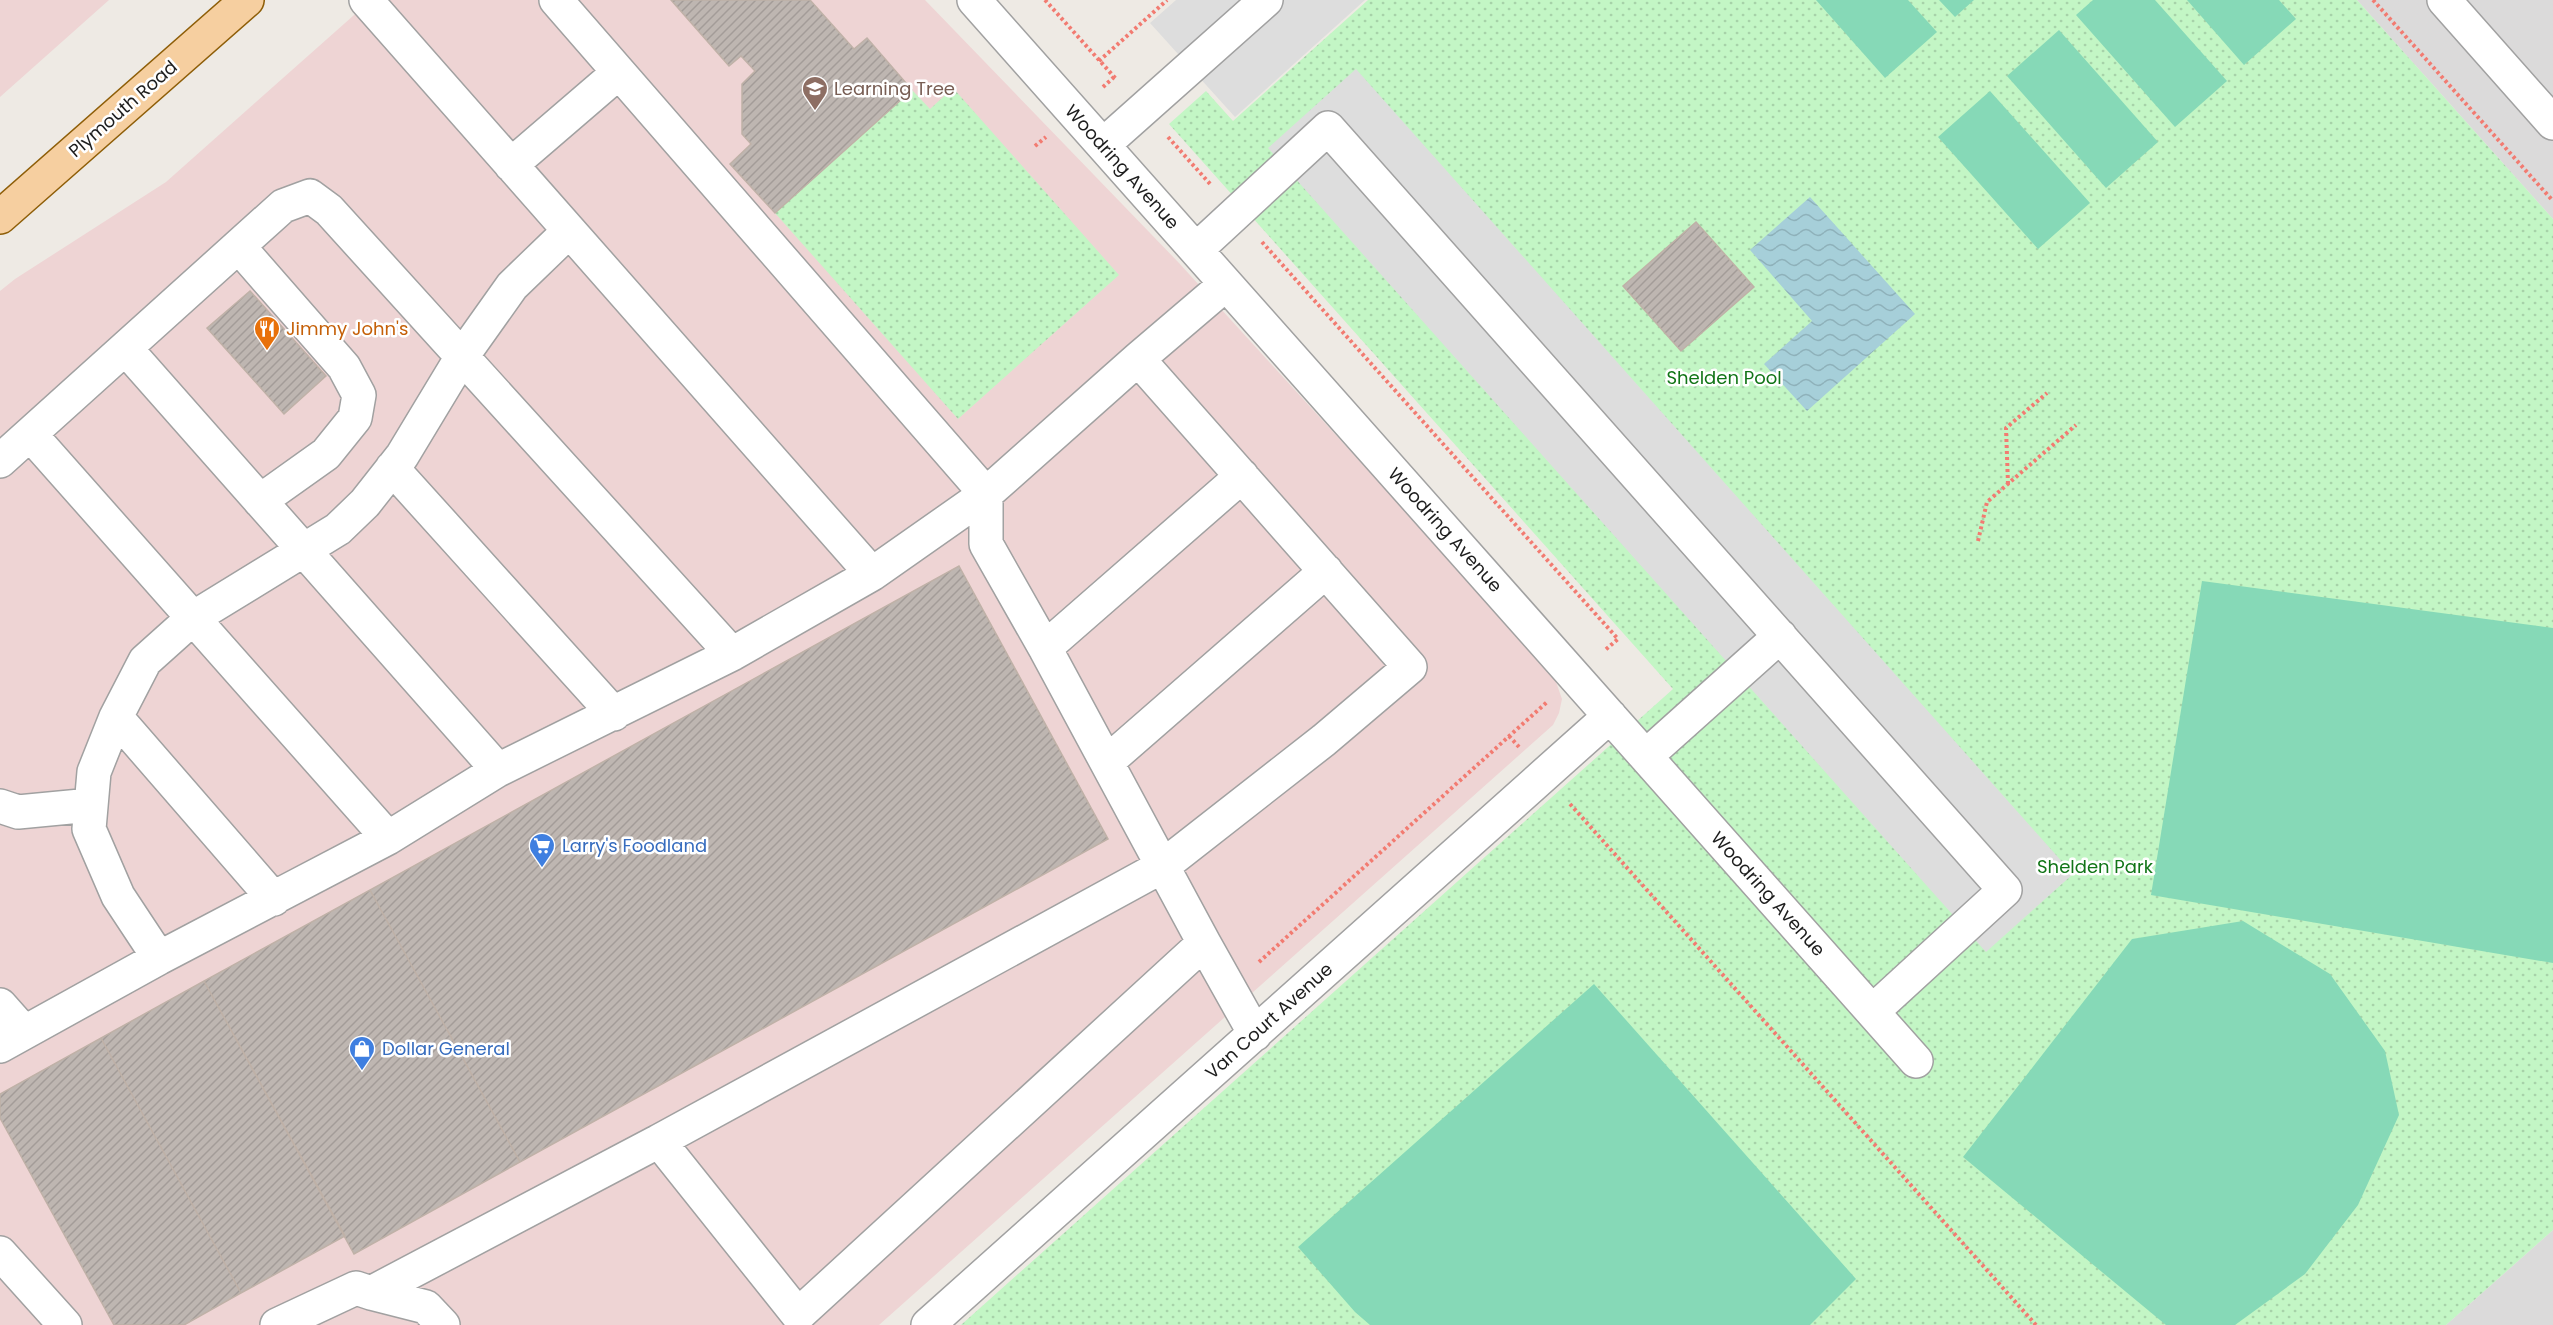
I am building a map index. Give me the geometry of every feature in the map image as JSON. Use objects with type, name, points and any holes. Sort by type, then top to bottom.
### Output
[{"type":"main road","name":"Plymouth Road","points":[[0,217],[247,0]]},
{"type":"street","points":[[366,0],[872,574]]},
{"type":"street","points":[[556,0],[986,494],[986,544],[1046,648],[1255,1034]]},
{"type":"street","name":"Woodring Avenue","points":[[974,0],[1916,1061]]},
{"type":"street","points":[[1102,145],[1266,0]]},
{"type":"street","points":[[2444,0],[2553,123]]},
{"type":"street","points":[[510,165],[618,73]]},
{"type":"street","points":[[1196,250],[1328,128],[1780,636],[2005,890],[1873,1011]]},
{"type":"street","points":[[0,461],[283,206],[310,196],[328,210],[463,355],[732,654]]},
{"type":"street","points":[[159,958],[118,896],[89,829],[94,772],[116,717],[145,661],[193,618],[338,529],[365,503],[392,468],[463,355],[512,286],[569,231]]},
{"type":"street","points":[[239,246],[344,367],[359,395],[355,418],[326,454],[260,501]]},
{"type":"street","points":[[0,1005],[12,1039],[159,958],[388,838],[498,770],[732,654],[872,574],[986,494],[1226,284]]},
{"type":"street","points":[[126,349],[498,770]]},
{"type":"street","points":[[371,1293],[659,1141],[1163,866],[1324,740],[1410,667],[1138,359]]},
{"type":"street","points":[[30,434],[388,838]]},
{"type":"street","points":[[392,468],[614,714]]},
{"type":"street","points":[[1046,648],[1242,476]]},
{"type":"street","points":[[1107,762],[1326,571]]},
{"type":"street","points":[[1646,756],[1780,636]]},
{"type":"street","points":[[116,717],[274,899]]},
{"type":"street","name":"Van Court Avenue","points":[[928,1325],[1610,717]]},
{"type":"street","points":[[0,806],[18,812],[91,805]]},
{"type":"street","points":[[659,1141],[792,1320],[1204,943]]},
{"type":"street","points":[[0,1253],[65,1325]]},
{"type":"street","points":[[277,1325],[356,1288],[426,1307],[443,1325]]},
{"type":"path","points":[[1045,0],[1618,639],[1229,989]]},
{"type":"path","points":[[1099,61],[1167,0]]},
{"type":"path","points":[[2373,0],[2553,201]]},
{"type":"path","points":[[2008,484],[2006,428],[2047,393]]},
{"type":"path","points":[[1978,541],[1987,502],[2076,425]]},
{"type":"path","points":[[1509,736],[2036,1325]]},
{"type":"shaded area","points":[[0,0],[109,0],[0,97]]},
{"type":"shaded area","points":[[371,0],[925,0],[1179,263],[1542,661],[1555,679],[1562,699],[1553,725],[879,1325],[0,1325],[0,291],[166,182]]},
{"type":"shaded area","points":[[1176,0],[1365,0],[1235,117],[1150,23]]},
{"type":"shaded area","points":[[2357,0],[2553,0],[2553,219]]},
{"type":"shaded area","points":[[1356,69],[2073,874],[1986,952],[1268,148]]},
{"type":"shaded area","points":[[2553,1230],[2553,1325],[2446,1325]]},
{"type":"green space","name":"Shelden Park","points":[[1368,0],[2357,0],[2553,219],[2553,1230],[2446,1325],[961,1325],[1673,689],[1169,124],[1206,91],[1233,121]]},
{"type":"green space","points":[[1816,0],[1908,0],[1937,32],[1885,78]]},
{"type":"green space","points":[[1939,0],[1974,0],[1955,17]]},
{"type":"green space","points":[[2093,0],[2155,0],[2227,81],[2175,127],[2076,15]]},
{"type":"green space","points":[[2187,0],[2279,0],[2296,19],[2244,65]]},
{"type":"green space","points":[[2059,30],[2158,142],[2106,188],[2007,76]]},
{"type":"green space","points":[[953,88],[1119,275],[958,419],[775,213],[912,90],[930,109]]},
{"type":"green space","points":[[1990,91],[2090,203],[2038,249],[1938,137]]},
{"type":"green space","points":[[2202,581],[2553,628],[2553,963],[2151,895]]},
{"type":"green space","points":[[2243,921],[2330,974],[2385,1051],[2399,1115],[2358,1205],[2305,1274],[2235,1325],[2166,1325],[1963,1157],[2132,939]]},
{"type":"green space","points":[[1594,984],[1856,1279],[1810,1325],[1370,1325],[1355,1312],[1298,1247]]},
{"type":"water","points":[[1810,197],[1915,314],[1807,411],[1764,364],[1812,321],[1750,250]]},
{"type":"building","name":"Learning Tree","points":[[671,0],[810,0],[854,49],[867,38],[912,90],[775,213],[730,164],[751,144],[742,134],[742,84],[755,71],[741,56],[729,66]]},
{"type":"building","points":[[1696,222],[1754,287],[1681,351],[1623,286]]},
{"type":"building","name":"Jimmy John's","points":[[250,291],[326,376],[284,414],[207,328]]},
{"type":"building","points":[[959,566],[1108,839],[520,1162],[370,890]]},
{"type":"building","name":"Dollar General","points":[[370,890],[520,1162],[354,1254],[204,981]]},
{"type":"building","points":[[204,981],[345,1236],[241,1293],[101,1038]]},
{"type":"building","points":[[101,1038],[241,1293],[184,1325],[114,1325],[0,1118],[0,1094]]},
{"type":"place","name":"Learning Tree","points":[[815,112]]},
{"type":"place","name":"Jimmy John's","points":[[267,352]]},
{"type":"place","name":"Larry's Foodland","points":[[542,869]]},
{"type":"place","name":"Dollar General","points":[[362,1072]]},
{"type":"park label","name":"Shelden Pool","points":[[1724,378]]}]
